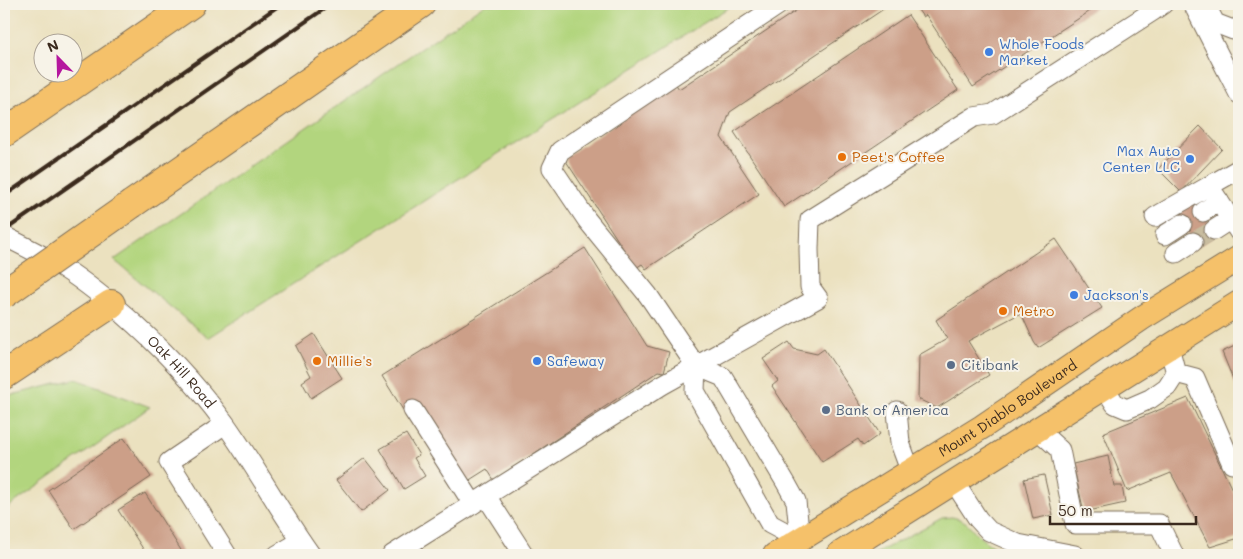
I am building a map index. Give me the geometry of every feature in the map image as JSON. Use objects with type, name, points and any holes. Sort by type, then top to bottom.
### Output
[{"type":"highway","points":[[4,133],[160,4]]},
{"type":"highway","points":[[4,133],[191,4]]},
{"type":"highway","points":[[4,294],[421,4]]},
{"type":"highway","points":[[4,375],[111,304]]},
{"type":"main road","name":"Mount Diablo Boulevard","points":[[775,555],[805,547],[910,470],[982,427],[1142,318],[1239,258]]},
{"type":"main road","points":[[838,555],[1239,303]]},
{"type":"street","points":[[780,4],[560,151],[552,168],[587,220],[648,294],[696,366],[722,377],[796,501],[805,547]]},
{"type":"street","points":[[392,555],[662,385],[818,298],[810,287],[810,220],[974,117],[993,114],[1139,10],[1163,4]]},
{"type":"street","points":[[1193,4],[1239,94]]},
{"type":"street","points":[[1203,4],[1215,23],[1237,33]]},
{"type":"street","points":[[1218,4],[1237,33]]},
{"type":"street","points":[[1155,217],[1239,169]]},
{"type":"street","points":[[1209,186],[1235,226],[1214,230]]},
{"type":"street","points":[[1203,212],[1220,201]]},
{"type":"street","points":[[1166,234],[1182,224]]},
{"type":"street","name":"Oak Hill Road","points":[[4,236],[58,265],[87,285],[145,332],[174,361],[225,424],[306,548]]},
{"type":"street","points":[[1176,253],[1194,242]]},
{"type":"street","points":[[1105,388],[1115,404],[1127,408],[1150,400],[1167,387],[1176,373],[1169,347]]},
{"type":"street","points":[[696,366],[694,391],[770,524],[805,547]]},
{"type":"street","points":[[1176,373],[1195,378],[1232,464]]},
{"type":"street","points":[[413,410],[480,500],[524,555]]},
{"type":"street","points":[[897,411],[900,443],[910,470]]},
{"type":"street","points":[[225,424],[169,462],[227,555]]},
{"type":"street","points":[[1038,430],[1060,450],[1075,524],[1159,524],[1174,555]]},
{"type":"street","points":[[954,482],[978,519],[989,532],[1016,550],[1070,555]]},
{"type":"street","points":[[277,555],[306,548]]},
{"type":"green space","points":[[485,4],[734,4],[208,338],[114,260]]},
{"type":"green space","points":[[76,379],[150,407],[4,510],[4,397]]},
{"type":"green space","points":[[952,517],[966,522],[984,541],[993,547],[1019,555],[873,555],[942,518]]},
{"type":"building","points":[[806,4],[891,4],[730,112],[721,137],[759,194],[646,269],[642,264],[636,268],[566,161],[567,156],[675,83],[679,89]]},
{"type":"building","name":"Whole Foods Market","points":[[914,4],[1101,4],[973,87],[926,15],[923,17]]},
{"type":"building","points":[[908,15],[958,90],[784,207],[734,132]]},
{"type":"building","name":"Max Auto Center LLC","points":[[1200,126],[1222,149],[1181,192],[1158,169]]},
{"type":"building","points":[[1194,198],[1217,235],[1197,247],[1174,211]]},
{"type":"building","points":[[1056,239],[1102,308],[1038,348],[1021,313],[968,341],[989,375],[937,408],[918,399],[919,355],[947,339],[936,320]]},
{"type":"building","name":"Safeway","points":[[585,248],[647,346],[669,352],[664,372],[659,371],[494,480],[487,469],[468,481],[417,401],[403,410],[382,376]]},
{"type":"building","name":"Millie's","points":[[314,334],[342,378],[311,398],[302,382],[311,376],[296,346]]},
{"type":"building","name":"Bank of America","points":[[789,342],[794,349],[817,354],[824,349],[880,434],[863,446],[858,439],[822,462],[772,386],[778,381],[763,359]]},
{"type":"building","points":[[1239,344],[1239,394],[1222,352]]},
{"type":"building","points":[[1188,398],[1239,504],[1239,538],[1210,547],[1171,473],[1127,491],[1103,433]]},
{"type":"building","points":[[406,434],[419,455],[414,458],[425,476],[404,489],[380,449]]},
{"type":"building","points":[[124,438],[151,477],[74,529],[48,490]]},
{"type":"building","points":[[1108,456],[1114,486],[1122,486],[1125,503],[1084,512],[1073,464]]},
{"type":"building","points":[[365,458],[390,490],[361,512],[336,480]]},
{"type":"building","points":[[1044,475],[1053,515],[1033,519],[1024,479]]},
{"type":"building","points":[[145,493],[184,555],[147,555],[118,510]]},
{"type":"tunnel","points":[[1193,242],[1214,230]]},
{"type":"railway","points":[[4,196],[281,4]]},
{"type":"railway","points":[[4,231],[331,4]]},
{"type":"place","name":"Whole Foods Market","points":[[989,52]]},
{"type":"place","name":"Peet's Coffee","points":[[842,157]]},
{"type":"place","name":"Max Auto Center LLC","points":[[1190,159]]},
{"type":"place","name":"Jackson's","points":[[1074,295]]},
{"type":"place","name":"Metro","points":[[1003,311]]},
{"type":"place","name":"Millie's","points":[[317,361]]},
{"type":"place","name":"Safeway","points":[[537,361]]},
{"type":"place","name":"Citibank","points":[[951,365]]},
{"type":"place","name":"Bank of America","points":[[826,410]]}]
